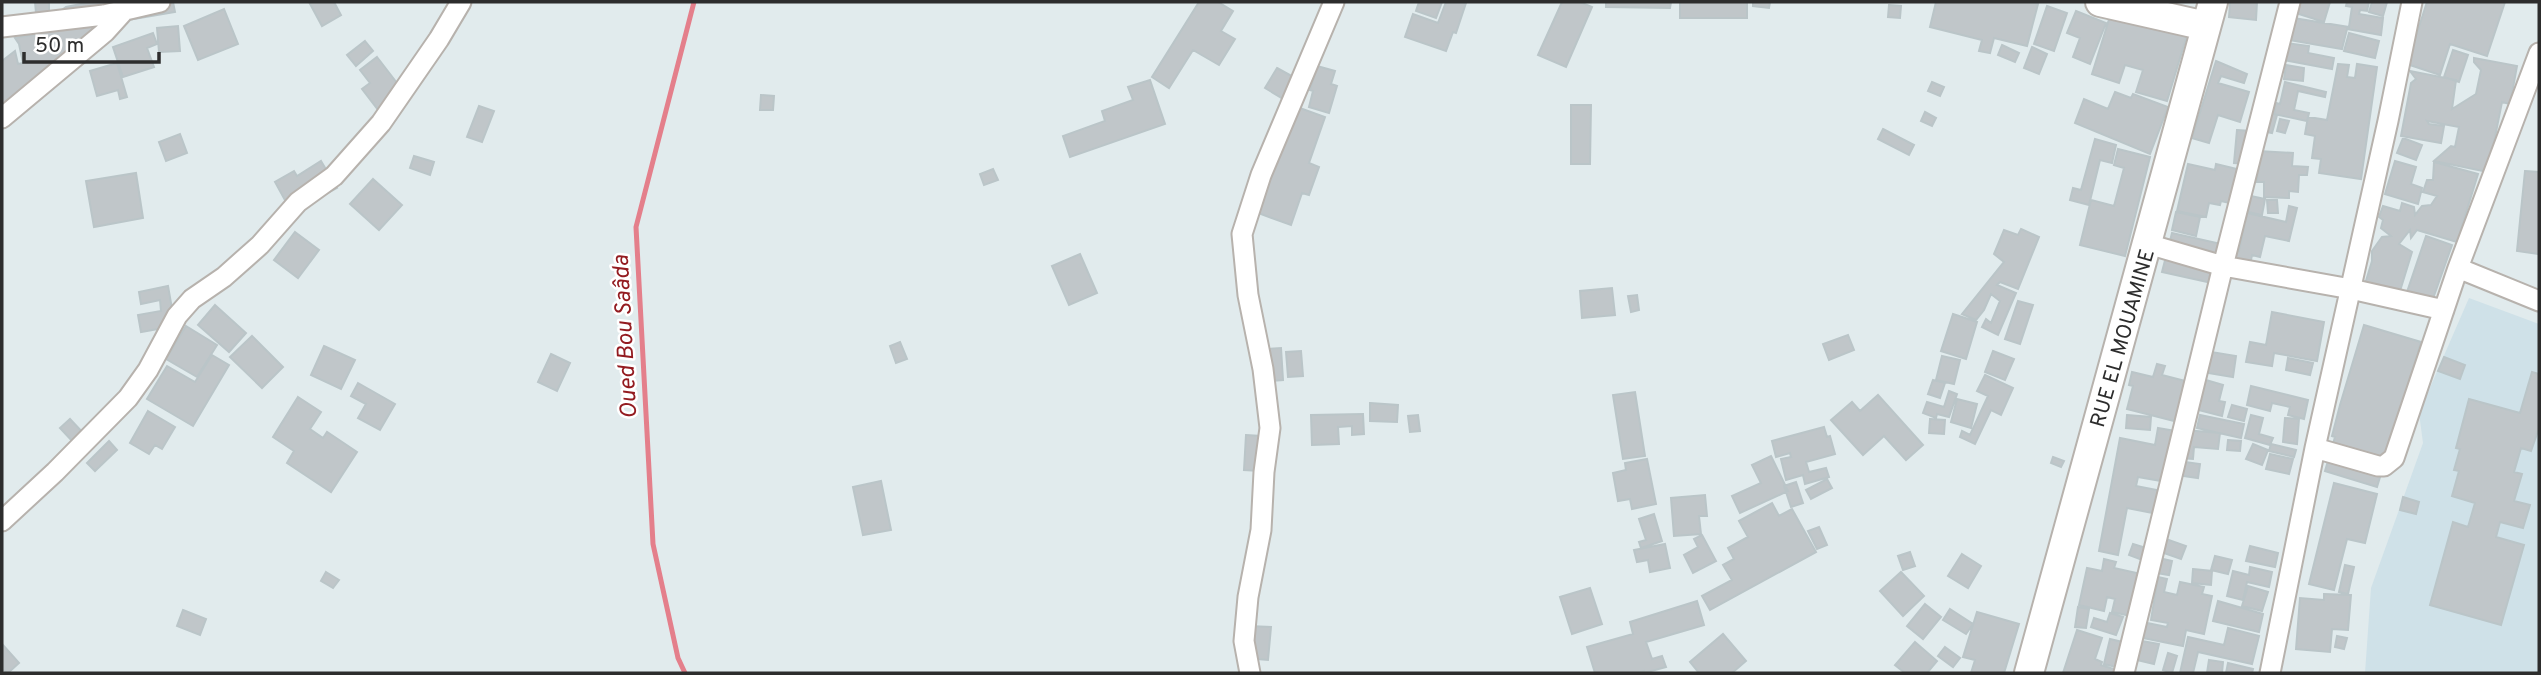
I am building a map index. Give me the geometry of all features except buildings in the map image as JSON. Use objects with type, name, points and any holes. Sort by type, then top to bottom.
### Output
[{"type":"main road","points":[[2100,2],[2210,14]]},
{"type":"main road","name":"RUE EL MOUAMINE","points":[[2029,673],[2210,14]]},
{"type":"street","points":[[2,27],[124,11],[160,2]]},
{"type":"street","points":[[2,521],[55,472],[128,397],[148,370],[177,316],[192,299],[260,245],[298,202],[334,176],[350,158],[381,122],[439,39],[461,2]]},
{"type":"street","points":[[1250,673],[1244,641],[1248,597],[1261,530],[1270,428],[1263,369],[1248,295],[1242,234],[1261,175],[1334,2]]},
{"type":"street","points":[[2124,673],[2290,2]]},
{"type":"street","points":[[2270,673],[2315,448],[2412,2]]},
{"type":"street","points":[[2,118],[105,32],[124,11]]},
{"type":"street","points":[[2315,448],[2378,466],[2389,463],[2394,458],[2458,268],[2539,53]]},
{"type":"street","points":[[2148,244],[2223,266],[2351,289],[2444,310]]},
{"type":"street","points":[[2458,268],[2539,301]]},
{"type":"shaded area","points":[[2469,298],[2539,324],[2539,673],[2365,673],[2371,588],[2423,443],[2419,413]]},
{"type":"waterway","name":"Oued Bou Saâda","points":[[685,673],[678,658],[653,544],[636,227],[694,2]]}]
